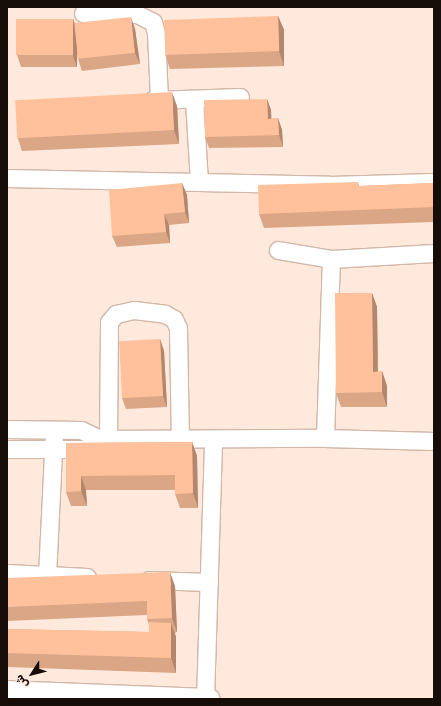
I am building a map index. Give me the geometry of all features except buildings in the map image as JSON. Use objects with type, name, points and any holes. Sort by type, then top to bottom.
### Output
[{"type":"street","points":[[83,13],[137,14],[153,22],[156,33],[159,100]]},
{"type":"street","points":[[135,100],[194,100],[240,97]]},
{"type":"street","points":[[194,100],[199,181]]},
{"type":"street","points":[[7,178],[330,185],[434,182]]},
{"type":"street","points":[[278,250],[331,259],[434,253]]},
{"type":"street","points":[[325,438],[331,259]]},
{"type":"street","points":[[104,439],[109,322],[116,314],[134,310],[165,314],[174,319],[178,328],[180,438]]},
{"type":"street","points":[[7,429],[54,431],[81,430],[104,439],[325,438],[434,441]]},
{"type":"street","points":[[47,576],[54,431]]},
{"type":"street","points":[[7,449],[86,450],[104,439]]},
{"type":"street","points":[[205,699],[213,439]]},
{"type":"street","points":[[7,573],[106,578]]},
{"type":"street","points":[[136,579],[209,582]]},
{"type":"street","points":[[7,691],[37,696],[209,699]]}]
